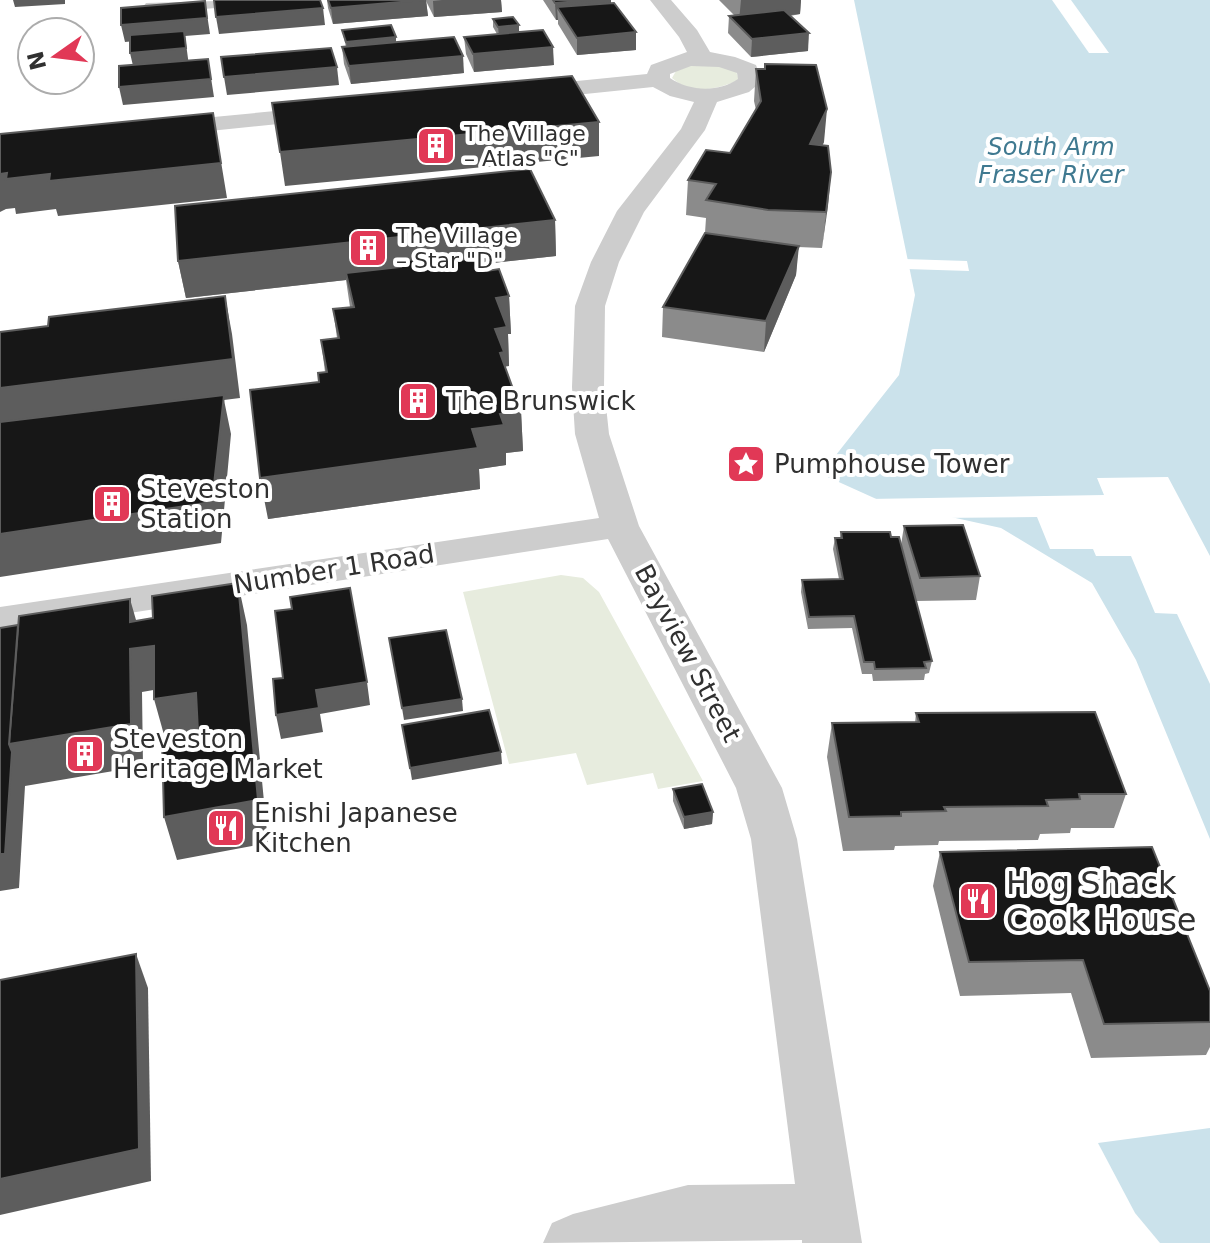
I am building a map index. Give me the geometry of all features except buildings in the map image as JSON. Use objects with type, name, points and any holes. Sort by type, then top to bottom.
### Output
[{"type":"street","points":[[137,8],[241,0]]},
{"type":"street","points":[[660,0],[689,35],[702,59]]},
{"type":"street","points":[[505,95],[658,80],[672,89],[709,94],[745,86],[751,76],[748,70],[729,62],[702,59],[666,65],[659,70],[658,80]]},
{"type":"street","name":"Bayview Street","points":[[709,94],[693,130],[631,211],[614,240],[590,306],[588,387],[592,434],[620,526],[759,788],[774,839],[784,892],[830,1227]]},
{"type":"street","points":[[144,131],[348,111]]},
{"type":"street","name":"Number 1 Road","points":[[0,620],[620,526]]},
{"type":"street","points":[[573,1243],[688,1213],[830,1227]]},
{"type":"shaded area","points":[[710,64],[736,71],[739,80],[714,88],[696,89],[672,78],[676,71],[690,65]]},
{"type":"shaded area","points":[[561,575],[583,578],[599,592],[703,781],[658,789],[653,773],[587,785],[576,753],[509,764],[463,592]]},
{"type":"water","name":"South Arm Fraser River","points":[[854,0],[1210,0],[1210,839],[1136,660],[1092,583],[1001,528],[883,502],[821,474],[899,375],[915,295]]},
{"type":"water","points":[[1210,1128],[1210,1243],[1160,1243],[1135,1213],[1098,1143]]},
{"type":"pier","points":[[1052,0],[1071,0],[1109,53],[1089,53]]},
{"type":"pier","points":[[904,259],[967,261],[969,271],[906,269]]},
{"type":"pier","points":[[1168,477],[1210,556],[1210,684],[1177,614],[1155,613],[1131,556],[1096,556],[1093,549],[1050,549],[1037,517],[937,518],[883,506],[868,499],[1104,495],[1097,478]]},
{"type":"place","name":"The Village – Atlas \"C\"","points":[[436,146]]},
{"type":"place","name":"The Village – Star \"D\"","points":[[368,248]]},
{"type":"place","name":"The Brunswick","points":[[418,401]]},
{"type":"place","name":"Pumphouse Tower","points":[[746,464]]},
{"type":"place","name":"Steveston Station","points":[[112,504]]},
{"type":"place","name":"Steveston Heritage Market","points":[[85,754]]},
{"type":"place","name":"Enishi Japanese Kitchen","points":[[226,828]]},
{"type":"place","name":"Hog Shack Cook House","points":[[978,901]]}]
